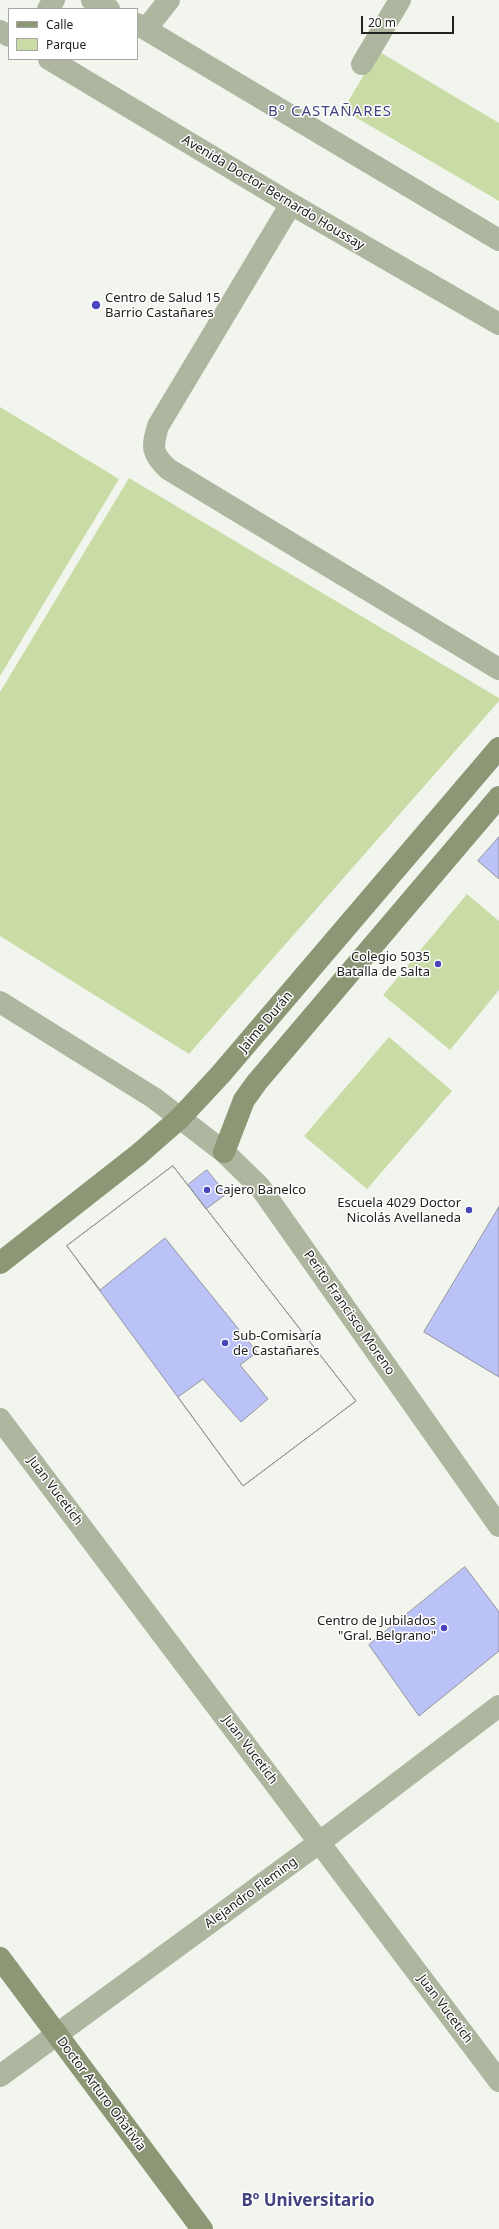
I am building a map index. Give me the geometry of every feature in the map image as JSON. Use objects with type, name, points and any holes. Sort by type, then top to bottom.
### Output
[{"type":"street","points":[[92,0],[107,8]]},
{"type":"street","points":[[169,0],[141,26],[499,240]]},
{"type":"street","points":[[362,64],[400,0]]},
{"type":"street","name":"Avenida Doctor Bernardo Houssay","points":[[51,60],[291,204],[499,324]]},
{"type":"street","points":[[291,204],[158,426],[153,446],[157,459],[168,469],[499,669]]},
{"type":"street","name":"Jaime Durán","points":[[0,1263],[139,1154],[180,1118],[220,1075],[499,748]]},
{"type":"street","points":[[224,1152],[244,1100],[257,1082],[499,797]]},
{"type":"street","name":"Perito Francisco Moreno","points":[[0,1002],[154,1098],[224,1152],[260,1187],[499,1526]]},
{"type":"street","name":"Juan Vucetich","points":[[0,1419],[499,2081]]},
{"type":"street","name":"Alejandro Fleming","points":[[0,2076],[320,1842],[499,1706]]},
{"type":"street","name":"Doctor Arturo Oñativia","points":[[0,1958],[202,2229]]},
{"type":"green space","points":[[378,51],[499,123],[499,201],[343,110]]},
{"type":"green space","points":[[0,407],[119,479],[0,676]]},
{"type":"green space","points":[[129,478],[499,698],[499,701],[189,1054],[0,936],[0,692]]},
{"type":"green space","points":[[467,894],[499,921],[499,990],[450,1050],[383,995]]},
{"type":"green space","points":[[389,1037],[452,1091],[367,1189],[304,1136]]},
{"type":"building","points":[[499,837],[499,879],[478,861]]},
{"type":"building","name":"Sub-Comisaría de Castañares","points":[[173,1166],[356,1401],[243,1486],[67,1246]]},
{"type":"building","name":"Sub-Comisaría de Castañares","points":[[173,1166],[356,1401],[243,1486],[178,1397],[203,1379],[241,1422],[268,1399],[240,1365],[257,1352],[165,1238],[100,1290],[67,1246]]},
{"type":"building","name":"Cajero Banelco","points":[[207,1170],[226,1194],[206,1209],[188,1185]]},
{"type":"building","points":[[499,1207],[499,1377],[424,1332]]},
{"type":"building","name":"Centro de Jubilados \"Gral. Belgrano\"","points":[[465,1567],[499,1612],[499,1651],[419,1716],[369,1645]]},
{"type":"place","name":"Centro de Salud 15 Barrio Castañares","points":[[96,305]]},
{"type":"place","name":"Colegio 5035 Batalla de Salta","points":[[438,964]]},
{"type":"place","name":"Cajero Banelco","points":[[207,1190]]},
{"type":"place","name":"Escuela 4029 Doctor Nicolás Avellaneda","points":[[469,1210]]},
{"type":"place","name":"Sub-Comisaría de Castañares","points":[[225,1343]]},
{"type":"place","name":"Centro de Jubilados \"Gral. Belgrano\"","points":[[444,1628]]},
{"type":"district","name":"B° CASTAÑARES","points":[[330,112]]},
{"type":"district","name":"Bº Universitario","points":[[308,2201]]}]
